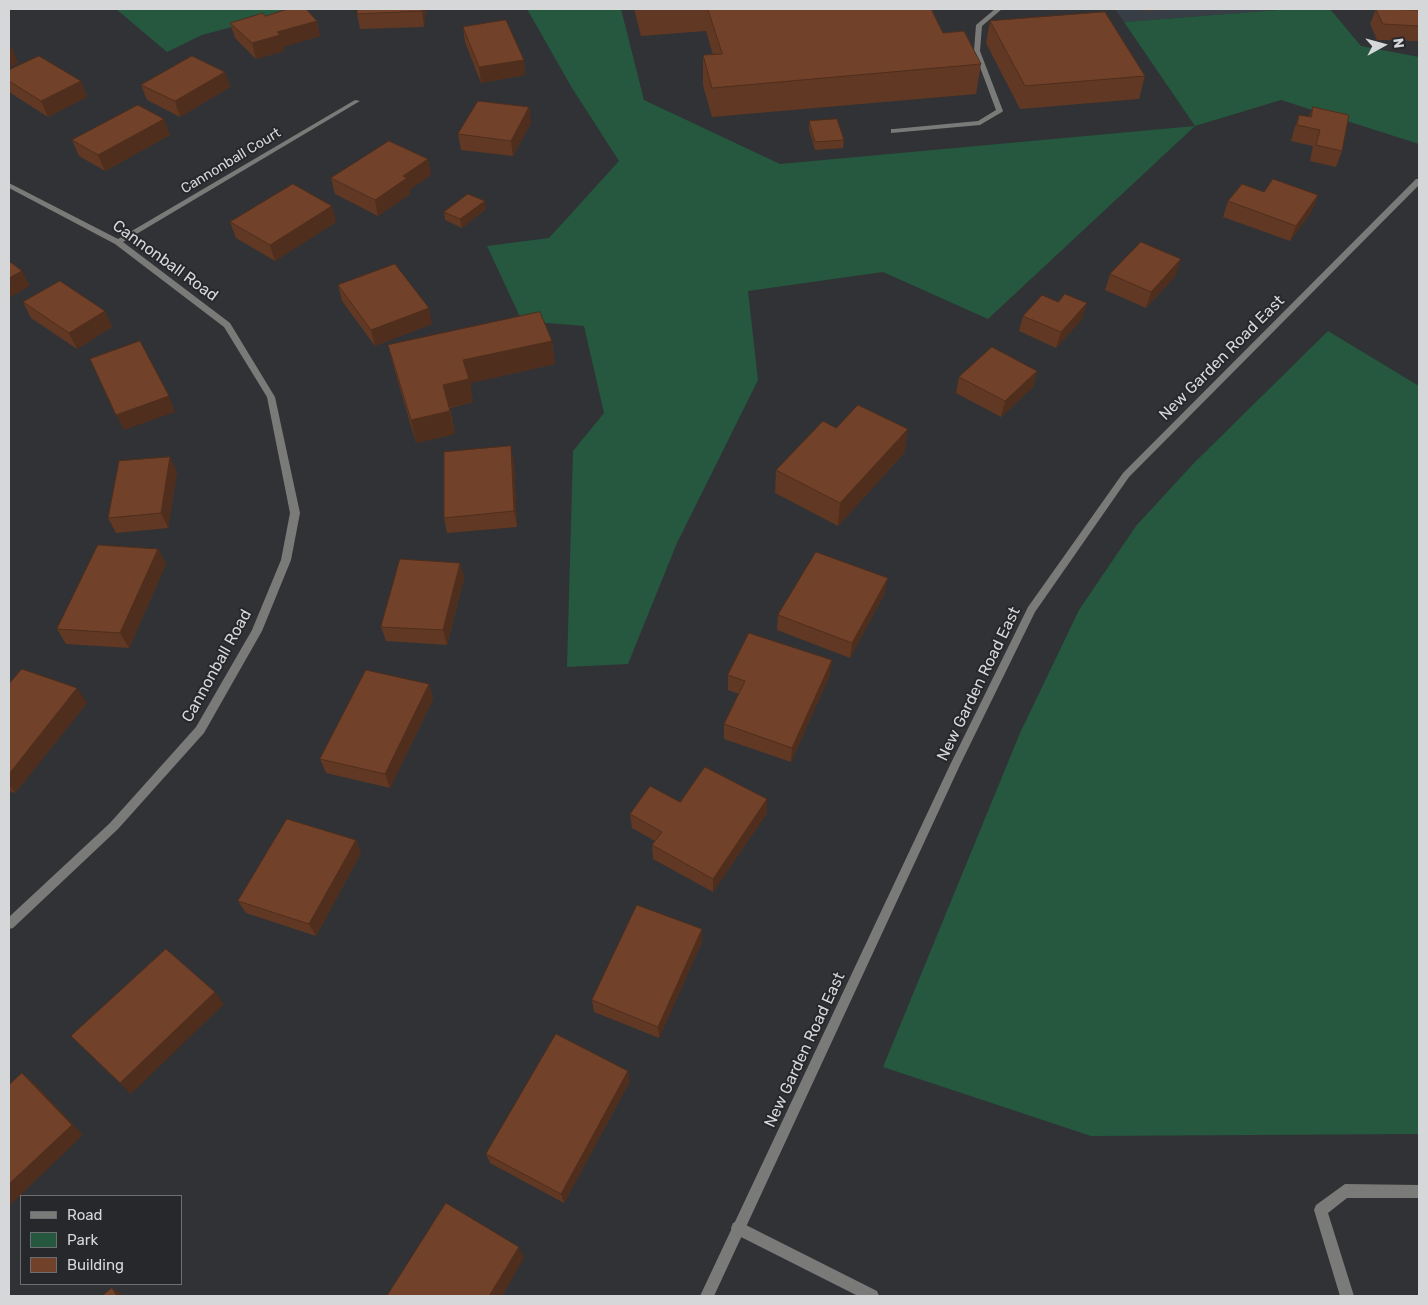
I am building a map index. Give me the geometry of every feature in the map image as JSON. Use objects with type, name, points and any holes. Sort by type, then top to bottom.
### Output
[{"type":"street","points":[[894,131],[980,123],[1000,111],[977,51],[979,24],[998,9]]},
{"type":"street","name":"Cannonball Court","points":[[118,242],[356,100]]},
{"type":"street","name":"New Garden Road East","points":[[706,1296],[955,765],[1031,610],[1126,475],[1419,181]]},
{"type":"street","name":"Cannonball Road","points":[[9,185],[118,242],[227,325],[271,397],[295,513],[286,560],[257,632],[200,730],[114,826],[9,924]]},
{"type":"street","points":[[1347,1296],[1321,1210],[1344,1191],[1419,1191]]},
{"type":"street","points":[[738,1228],[872,1296]]},
{"type":"shaded area","points":[[1115,9],[1291,9],[1124,22]]},
{"type":"green space","points":[[116,9],[299,9],[202,35],[167,52]]},
{"type":"green space","points":[[527,9],[621,9],[644,100],[780,164],[1195,126],[988,319],[883,272],[748,291],[758,380],[677,543],[628,664],[567,667],[573,451],[604,413],[584,326],[522,321],[487,246],[549,238],[619,161],[572,88]]},
{"type":"green space","points":[[1291,9],[1330,9],[1361,46],[1419,57],[1419,144],[1281,100],[1195,126],[1124,22]]},
{"type":"green space","points":[[1328,331],[1419,386],[1419,1134],[1091,1136],[883,1067],[1020,733],[1079,610],[1136,526],[1193,464]]},
{"type":"building","points":[[288,9],[306,9],[317,21],[277,32],[280,35],[252,43],[230,23],[263,13],[265,16]]},
{"type":"building","points":[[358,9],[422,9],[422,11],[357,14]]},
{"type":"building","points":[[708,9],[931,9],[943,33],[964,31],[981,64],[712,88],[703,55],[722,54]]},
{"type":"building","points":[[1376,9],[1419,10],[1419,26],[1383,24]]},
{"type":"building","points":[[1105,12],[1145,76],[1025,86],[990,21]]},
{"type":"building","points":[[506,20],[524,60],[479,67],[463,27]]},
{"type":"building","points":[[39,56],[81,81],[41,101],[9,81],[9,70]]},
{"type":"building","points":[[192,56],[225,72],[175,101],[141,85]]},
{"type":"building","points":[[478,101],[529,107],[511,141],[458,134]]},
{"type":"building","points":[[138,105],[164,119],[98,155],[72,140]]},
{"type":"building","points":[[1313,107],[1349,115],[1342,151],[1316,145],[1320,130],[1297,125],[1299,115],[1311,117]]},
{"type":"building","points":[[837,119],[844,140],[815,142],[809,121]]},
{"type":"building","points":[[389,141],[428,159],[403,176],[407,178],[375,200],[331,178]]},
{"type":"building","points":[[1273,179],[1318,195],[1296,226],[1228,201],[1242,184],[1264,192]]},
{"type":"building","points":[[293,184],[332,206],[270,245],[230,222]]},
{"type":"building","points":[[468,194],[485,201],[460,219],[444,212]]},
{"type":"building","points":[[1141,242],[1181,259],[1151,292],[1110,274]]},
{"type":"building","points":[[9,261],[22,271],[9,278]]},
{"type":"building","points":[[395,264],[429,308],[371,330],[338,285]]},
{"type":"building","points":[[60,281],[105,311],[69,333],[23,302]]},
{"type":"building","points":[[1065,294],[1087,303],[1061,332],[1023,316],[1042,295],[1058,302]]},
{"type":"building","points":[[540,312],[552,341],[463,360],[469,379],[443,385],[450,411],[411,420],[388,345]]},
{"type":"building","points":[[140,341],[169,396],[116,415],[90,359]]},
{"type":"building","points":[[992,347],[1037,371],[1005,401],[959,377]]},
{"type":"building","points":[[858,405],[908,429],[840,503],[776,470],[823,421],[836,428]]},
{"type":"building","points":[[511,446],[514,511],[444,518],[444,452]]},
{"type":"building","points":[[170,457],[161,513],[108,518],[119,461]]},
{"type":"building","points":[[98,545],[158,549],[120,633],[57,629]]},
{"type":"building","points":[[816,552],[888,578],[852,643],[778,615]]},
{"type":"building","points":[[400,559],[460,563],[443,630],[381,627]]},
{"type":"building","points":[[749,633],[832,660],[792,748],[724,724],[745,681],[728,675]]},
{"type":"building","points":[[22,669],[77,688],[9,774],[9,684]]},
{"type":"building","points":[[366,670],[429,684],[385,774],[320,759]]},
{"type":"building","points":[[705,767],[767,799],[713,879],[652,845],[662,832],[630,814],[650,786],[680,802]]},
{"type":"building","points":[[287,819],[356,840],[309,924],[238,901]]},
{"type":"building","points":[[637,905],[702,929],[658,1027],[592,1000]]},
{"type":"building","points":[[166,949],[215,992],[120,1083],[71,1036]]},
{"type":"building","points":[[556,1034],[628,1071],[561,1194],[486,1154]]},
{"type":"building","points":[[22,1073],[72,1125],[9,1184],[9,1085]]},
{"type":"building","points":[[446,1203],[519,1247],[489,1296],[387,1296]]},
{"type":"building","points":[[112,1288],[117,1296],[102,1296]]}]
